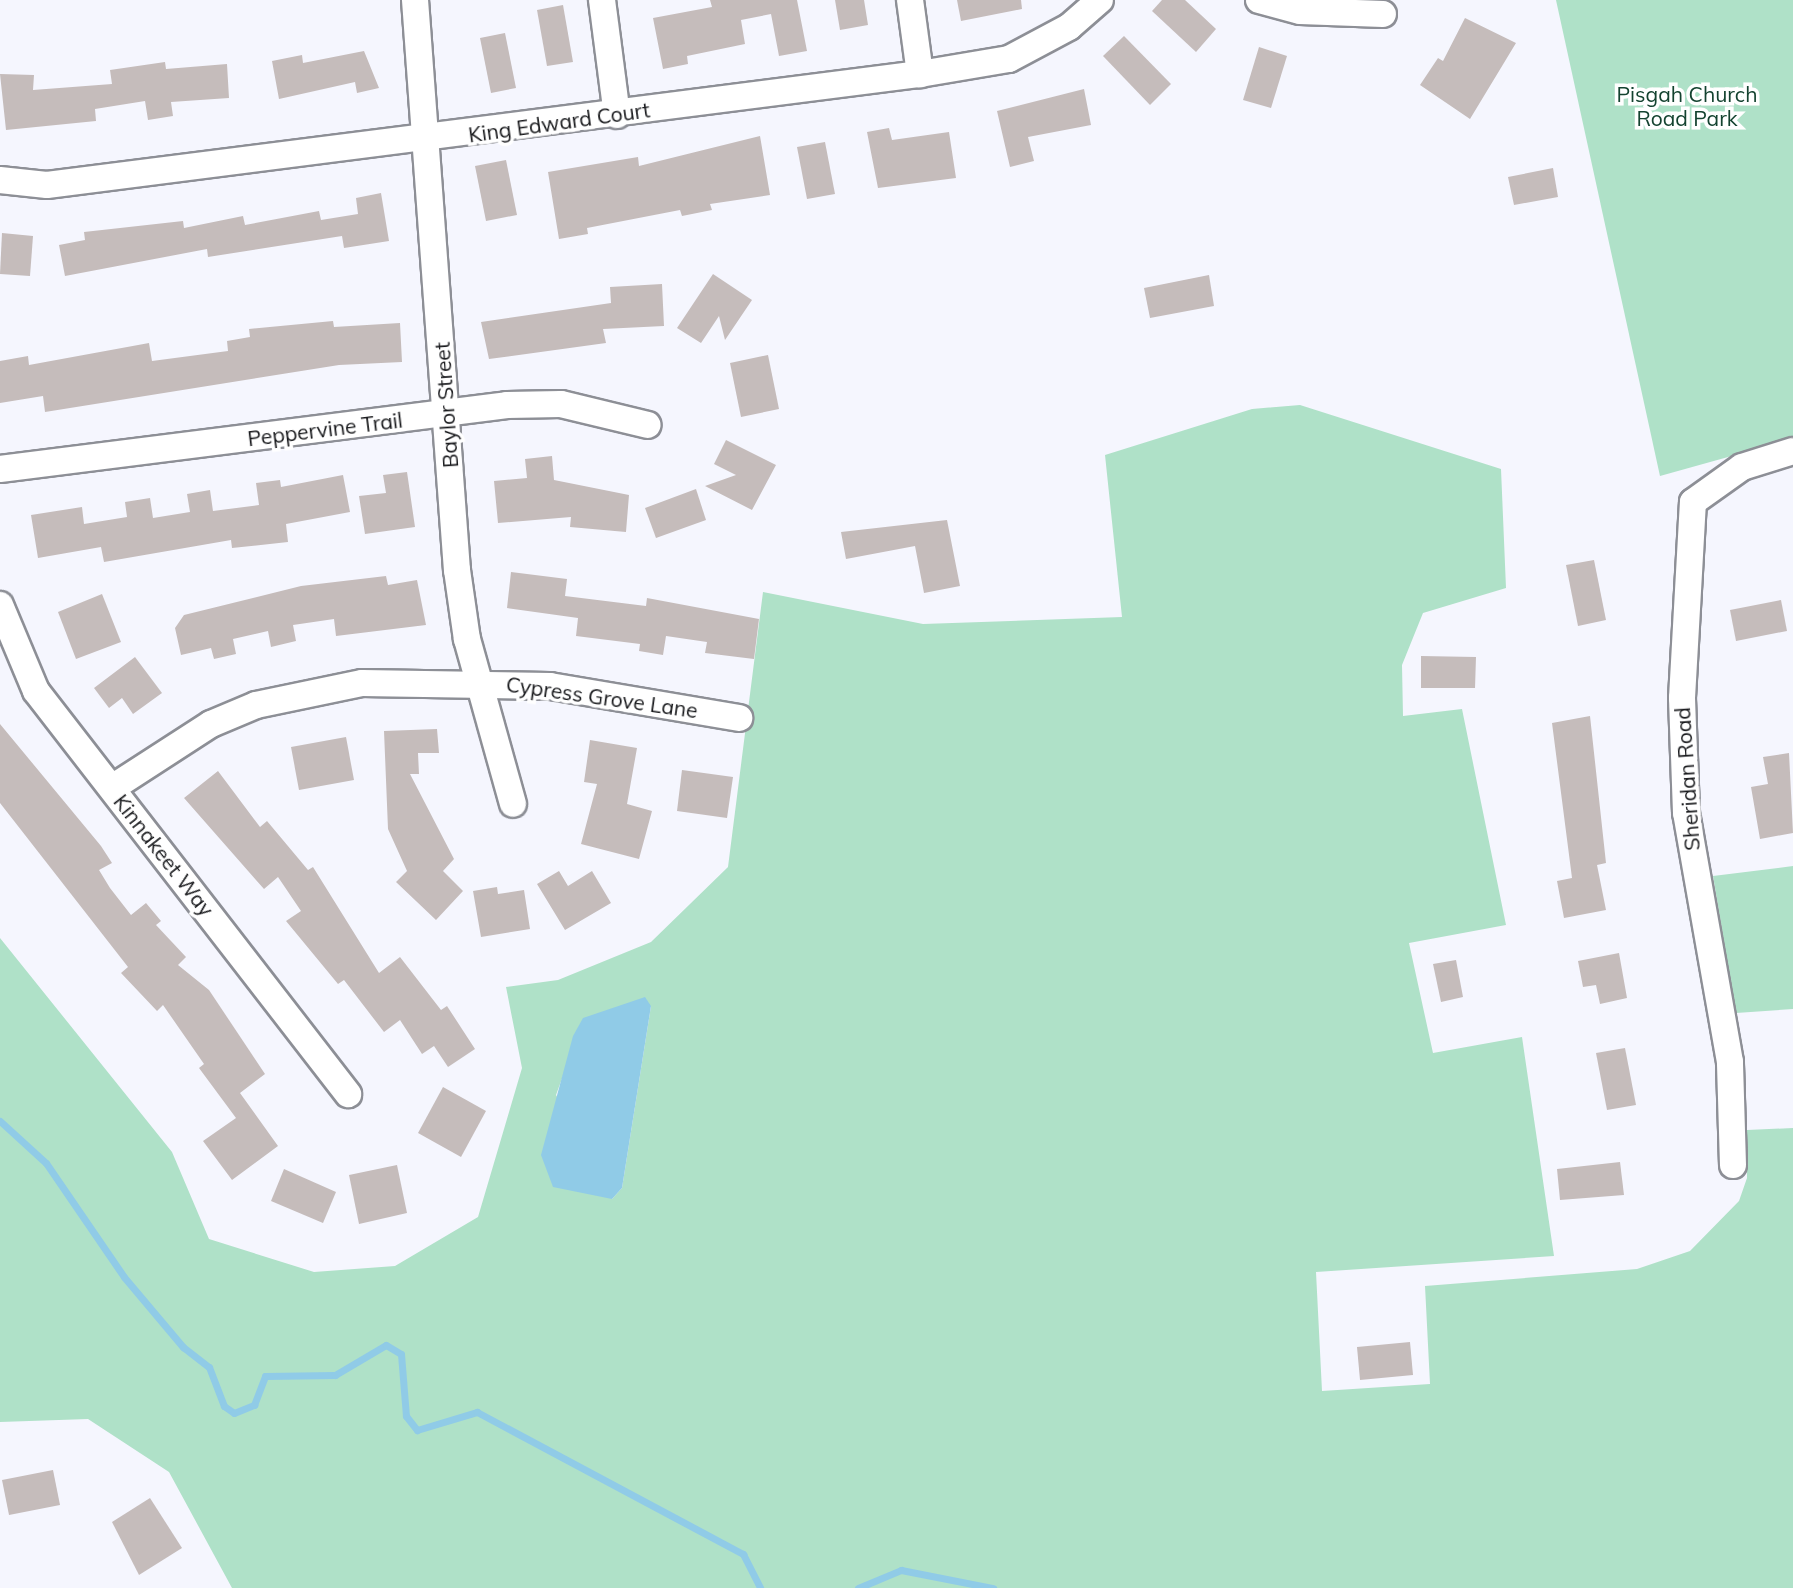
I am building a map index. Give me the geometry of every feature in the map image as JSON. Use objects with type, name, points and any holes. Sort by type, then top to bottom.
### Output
[{"type":"street","name":"Baylor Street","points":[[415,0],[457,570],[479,681],[513,804]]},
{"type":"street","points":[[602,0],[617,115]]},
{"type":"street","points":[[910,0],[920,75]]},
{"type":"street","name":"King Edward Court","points":[[0,180],[47,185],[424,141],[920,75],[1009,59],[1069,27],[1100,0]]},
{"type":"street","points":[[1259,0],[1300,11],[1383,14]]},
{"type":"street","name":"Peppervine Trail","points":[[0,469],[447,414],[561,404],[648,425]]},
{"type":"street","name":"Sheridan Road","points":[[1734,1165],[1730,1062],[1686,813],[1682,698],[1693,502],[1742,467],[1793,451]]},
{"type":"street","name":"Kinnakeet Way","points":[[0,605],[36,691],[348,1094]]},
{"type":"street","name":"Cypress Grove Lane","points":[[112,788],[211,724],[300,691],[479,681],[550,685],[739,718]]},
{"type":"green space","name":"Pisgah Church Road Park","points":[[1556,0],[1793,0],[1793,439],[1660,476]]},
{"type":"green space","points":[[1300,405],[1501,469],[1506,588],[1423,613],[1402,665],[1403,716],[1462,709],[1506,925],[1409,943],[1433,1053],[1522,1037],[1554,1256],[1316,1272],[1322,1391],[1430,1384],[1425,1286],[1637,1269],[1690,1251],[1739,1201],[1747,1178],[1747,1130],[1793,1128],[1793,1588],[232,1588],[169,1472],[88,1419],[0,1422],[0,938],[172,1152],[209,1239],[314,1272],[395,1266],[478,1217],[522,1068],[506,987],[558,980],[651,942],[728,867],[763,592],[923,624],[1122,617],[1105,455],[1252,409]],"holes":[[[651,1006],[622,1188],[612,1199],[556,1095],[564,1073]]]},
{"type":"green space","points":[[1793,866],[1793,1009],[1736,1013],[1713,876]]},
{"type":"water","points":[[645,997],[651,1006],[622,1188],[612,1199],[553,1187],[541,1155],[573,1036],[583,1018]]},
{"type":"building","points":[[710,0],[797,0],[807,51],[779,56],[771,14],[741,20],[745,44],[687,56],[688,64],[663,69],[653,18],[712,7]]},
{"type":"building","points":[[835,0],[864,0],[868,25],[840,30]]},
{"type":"building","points":[[957,0],[1021,0],[1022,9],[961,21]]},
{"type":"building","points":[[1162,0],[1185,0],[1216,29],[1196,52],[1152,11]]},
{"type":"building","points":[[563,5],[573,62],[547,66],[537,10]]},
{"type":"building","points":[[1465,18],[1516,43],[1470,119],[1420,85],[1438,58],[1443,61]]},
{"type":"building","points":[[505,33],[516,88],[491,93],[480,38]]},
{"type":"building","points":[[1124,36],[1171,84],[1150,105],[1103,56]]},
{"type":"building","points":[[1259,47],[1287,56],[1271,108],[1243,100]]},
{"type":"building","points":[[364,51],[379,88],[357,93],[355,82],[279,99],[272,61],[302,55],[303,63]]},
{"type":"building","points":[[165,62],[166,69],[227,64],[229,98],[171,102],[173,116],[148,120],[145,101],[95,109],[96,121],[6,130],[0,74],[34,75],[33,90],[112,84],[110,70]]},
{"type":"building","points":[[1084,89],[1091,125],[1028,137],[1034,161],[1010,167],[997,111]]},
{"type":"building","points":[[889,128],[892,140],[949,132],[956,178],[878,188],[867,132]]},
{"type":"building","points":[[760,136],[770,195],[710,204],[712,210],[682,216],[680,210],[587,228],[588,234],[559,239],[548,172],[638,157],[639,166]]},
{"type":"building","points":[[825,142],[835,194],[807,199],[797,147]]},
{"type":"building","points":[[506,160],[517,215],[486,221],[475,166]]},
{"type":"building","points":[[1553,168],[1558,197],[1514,205],[1508,177]]},
{"type":"building","points":[[381,193],[389,241],[344,248],[342,236],[208,257],[207,249],[65,276],[59,245],[85,240],[84,232],[183,221],[184,228],[243,216],[245,225],[319,211],[321,220],[358,214],[356,198]]},
{"type":"building","points":[[2,233],[33,236],[30,276],[0,274]]},
{"type":"building","points":[[713,274],[752,300],[725,340],[719,316],[701,343],[677,328]]},
{"type":"building","points":[[1209,275],[1214,306],[1150,318],[1144,288]]},
{"type":"building","points":[[662,284],[664,326],[603,329],[606,343],[489,359],[481,322],[611,303],[610,287]]},
{"type":"building","points":[[333,321],[334,327],[400,323],[402,362],[339,365],[45,412],[43,396],[0,403],[0,361],[28,356],[29,365],[149,343],[152,361],[228,351],[227,341],[250,337],[249,329]]},
{"type":"building","points":[[768,355],[779,409],[741,417],[730,363]]},
{"type":"building","points":[[726,440],[776,465],[752,510],[705,486],[736,475],[714,464]]},
{"type":"building","points":[[552,456],[554,480],[629,495],[626,532],[570,527],[571,517],[498,523],[494,481],[527,478],[525,459]]},
{"type":"building","points":[[407,472],[415,527],[365,534],[359,496],[386,493],[383,475]]},
{"type":"building","points":[[343,475],[350,512],[286,524],[288,542],[232,548],[231,540],[104,562],[101,547],[38,558],[31,515],[82,507],[84,524],[127,517],[125,502],[150,498],[153,518],[190,512],[187,494],[210,490],[213,511],[259,505],[256,483],[280,480],[281,487]]},
{"type":"building","points":[[696,489],[706,520],[656,538],[645,508]]},
{"type":"building","points":[[947,520],[960,586],[924,593],[915,546],[846,559],[841,532]]},
{"type":"building","points":[[1594,560],[1606,620],[1578,626],[1566,565]]},
{"type":"building","points":[[511,572],[567,579],[565,596],[646,606],[647,598],[759,619],[754,659],[705,653],[707,642],[666,636],[663,655],[639,651],[640,644],[576,636],[578,618],[507,608]]},
{"type":"building","points":[[386,576],[388,585],[417,580],[426,625],[336,636],[334,619],[293,625],[296,641],[271,647],[268,631],[233,639],[236,654],[214,659],[211,648],[181,655],[175,628],[184,615],[301,586]]},
{"type":"building","points":[[102,594],[121,642],[76,659],[58,612]]},
{"type":"building","points":[[1781,600],[1787,631],[1736,641],[1730,610]]},
{"type":"building","points":[[1421,656],[1476,657],[1475,688],[1421,688]]},
{"type":"building","points":[[135,657],[162,693],[133,714],[122,698],[109,708],[94,688]]},
{"type":"building","points":[[1590,716],[1606,863],[1597,865],[1606,910],[1564,918],[1557,881],[1572,878],[1552,723]]},
{"type":"building","points":[[0,724],[101,846],[112,863],[99,870],[110,888],[131,915],[146,903],[161,921],[156,925],[186,957],[178,965],[209,990],[265,1074],[240,1093],[278,1146],[232,1180],[203,1141],[236,1118],[199,1068],[204,1064],[163,1005],[157,1011],[121,973],[128,967],[0,803]]},
{"type":"building","points":[[437,729],[439,753],[418,753],[419,774],[410,774],[454,859],[443,871],[463,891],[436,920],[396,882],[407,871],[388,829],[384,731]]},
{"type":"building","points":[[346,737],[354,780],[299,790],[291,747]]},
{"type":"building","points":[[590,740],[637,748],[627,804],[652,811],[639,859],[581,844],[597,784],[584,782]]},
{"type":"building","points":[[1789,753],[1793,833],[1760,839],[1751,787],[1768,784],[1763,757]]},
{"type":"building","points":[[682,770],[733,777],[727,818],[677,811]]},
{"type":"building","points":[[218,771],[260,827],[267,821],[308,870],[313,867],[379,973],[400,957],[441,1010],[447,1006],[475,1049],[448,1067],[434,1046],[422,1054],[400,1020],[384,1032],[344,980],[338,984],[286,921],[301,911],[278,877],[264,889],[184,798]]},
{"type":"building","points":[[559,871],[568,886],[592,871],[611,903],[565,930],[537,884]]},
{"type":"building","points":[[497,887],[498,894],[524,890],[530,929],[481,937],[473,891]]},
{"type":"building","points":[[1619,953],[1627,998],[1600,1004],[1596,985],[1583,987],[1578,961]]},
{"type":"building","points":[[1456,960],[1463,997],[1441,1002],[1433,964]]},
{"type":"building","points":[[1625,1048],[1636,1105],[1607,1110],[1596,1053]]},
{"type":"building","points":[[443,1087],[486,1111],[461,1157],[418,1133]]},
{"type":"building","points":[[1620,1162],[1624,1195],[1560,1200],[1557,1169]]},
{"type":"building","points":[[397,1165],[407,1213],[359,1224],[349,1175]]},
{"type":"building","points":[[284,1169],[336,1192],[323,1223],[271,1201]]},
{"type":"building","points":[[1410,1342],[1413,1375],[1360,1380],[1357,1347]]},
{"type":"building","points":[[53,1470],[60,1505],[9,1515],[2,1480]]},
{"type":"building","points":[[150,1498],[182,1548],[139,1575],[112,1522]]},
{"type":"waterway","points":[[0,1121],[46,1163],[124,1277],[183,1347],[209,1367],[224,1406],[234,1413],[254,1405],[265,1376],[335,1375],[386,1345],[401,1354],[406,1416],[417,1430],[477,1412],[743,1554],[760,1588]]},
{"type":"waterway","points":[[858,1588],[901,1570],[993,1588]]}]
